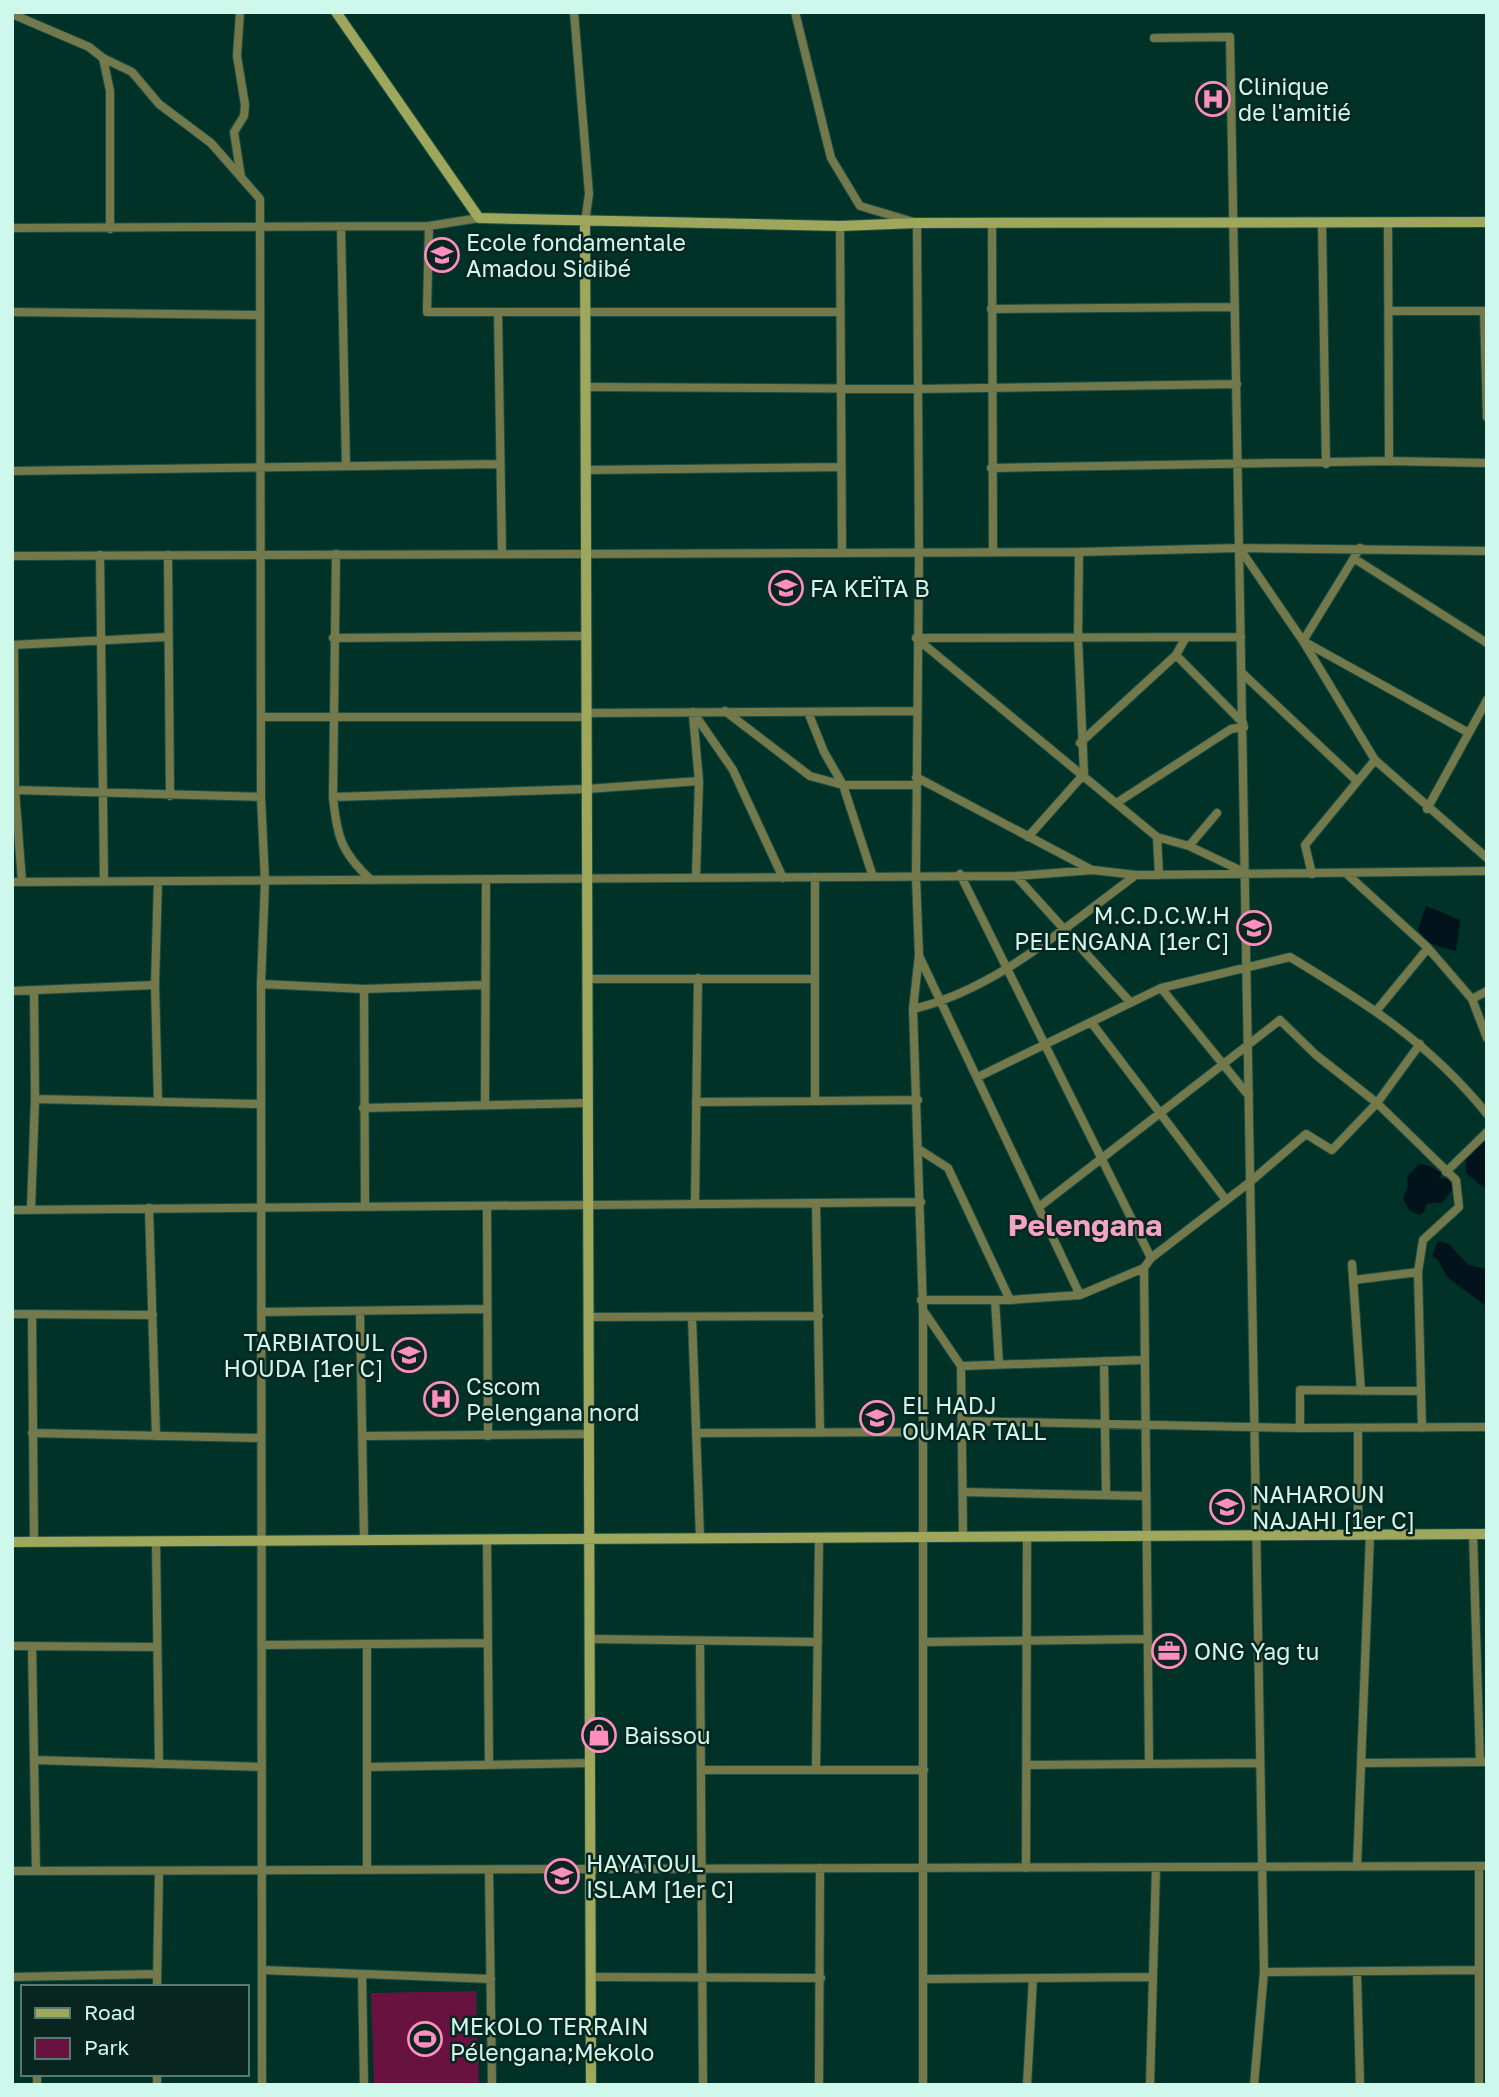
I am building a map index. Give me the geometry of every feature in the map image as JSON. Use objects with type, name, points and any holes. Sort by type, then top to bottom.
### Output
[{"type":"street","points":[[240,12],[237,56],[245,105],[244,116],[234,132],[241,177]]},
{"type":"street","points":[[336,12],[479,218]]},
{"type":"street","points":[[574,12],[589,194],[584,222],[588,554],[586,879],[591,2085]]},
{"type":"street","points":[[795,12],[831,158],[860,206],[917,223]]},
{"type":"street","points":[[12,14],[89,47],[103,58],[132,72],[159,104],[211,143],[260,200],[263,555],[261,797],[265,881],[261,984],[262,2085]]},
{"type":"street","points":[[1154,38],[1230,37],[1263,1865],[1264,1972],[1254,2085]]},
{"type":"street","points":[[103,58],[110,91],[110,229]]},
{"type":"street","points":[[12,228],[341,228],[429,226],[479,218],[840,226],[1234,221],[1322,224],[1487,222]]},
{"type":"street","points":[[917,223],[919,553],[916,638],[916,877],[919,955],[913,1009],[923,1311],[923,2085]]},
{"type":"street","points":[[992,223],[993,552]]},
{"type":"street","points":[[1322,224],[1326,464]]},
{"type":"street","points":[[1388,224],[1389,461]]},
{"type":"street","points":[[429,226],[427,312],[840,312]]},
{"type":"street","points":[[840,226],[842,553]]},
{"type":"street","points":[[341,228],[346,465]]},
{"type":"street","points":[[991,309],[1235,307]]},
{"type":"street","points":[[1389,311],[1486,311],[1487,417]]},
{"type":"street","points":[[12,312],[260,315]]},
{"type":"street","points":[[498,313],[502,554]]},
{"type":"street","points":[[585,387],[917,389],[1237,384]]},
{"type":"street","points":[[991,468],[1389,461],[1487,463]]},
{"type":"street","points":[[12,471],[499,464]]},
{"type":"street","points":[[586,470],[840,467]]},
{"type":"street","points":[[1239,548],[1303,641],[1375,760],[1487,858]]},
{"type":"street","points":[[12,556],[1079,552],[1239,548],[1487,551]]},
{"type":"street","points":[[1303,641],[1360,548]]},
{"type":"street","points":[[1028,838],[1084,774],[1080,743],[1077,638],[1079,552]]},
{"type":"street","points":[[336,554],[333,797],[341,846],[352,862],[371,880]]},
{"type":"street","points":[[100,555],[104,882]]},
{"type":"street","points":[[168,555],[170,796]]},
{"type":"street","points":[[1354,559],[1487,643]]},
{"type":"street","points":[[333,638],[586,636]]},
{"type":"street","points":[[22,882],[15,790],[13,645],[167,637]]},
{"type":"street","points":[[916,638],[1241,637]]},
{"type":"street","points":[[916,638],[1118,802],[1157,837],[1189,846],[1245,873]]},
{"type":"street","points":[[1080,743],[1176,655],[1185,639]]},
{"type":"street","points":[[1303,641],[1469,733]]},
{"type":"street","points":[[1176,655],[1244,725]]},
{"type":"street","points":[[1241,672],[1357,781]]},
{"type":"street","points":[[1427,808],[1487,701]]},
{"type":"street","points":[[261,717],[586,715],[724,710],[916,711]]},
{"type":"street","points":[[724,710],[810,776],[843,785],[916,781],[1093,870]]},
{"type":"street","points":[[693,712],[699,781],[695,876]]},
{"type":"street","points":[[693,712],[733,770],[783,878]]},
{"type":"street","points":[[808,712],[824,752],[843,785],[873,877]]},
{"type":"street","points":[[1118,802],[1231,729],[1244,725]]},
{"type":"street","points":[[1311,874],[1305,845],[1375,760]]},
{"type":"street","points":[[333,797],[587,789],[699,781]]},
{"type":"street","points":[[15,790],[261,797]]},
{"type":"street","points":[[1189,846],[1217,813]]},
{"type":"street","points":[[1157,837],[1159,875]]},
{"type":"street","points":[[12,882],[486,880],[695,876],[916,877],[960,874],[1016,876],[1093,870],[1136,875],[1487,872]]},
{"type":"street","points":[[960,874],[1151,1258]]},
{"type":"street","points":[[1348,874],[1428,948],[1472,999],[1487,1038]]},
{"type":"street","points":[[913,1009],[941,1003],[1006,967],[1136,875]]},
{"type":"street","points":[[1016,876],[1130,1002]]},
{"type":"street","points":[[815,877],[815,1101]]},
{"type":"street","points":[[485,1105],[483,985],[486,880]]},
{"type":"street","points":[[158,881],[155,985],[158,1101]]},
{"type":"street","points":[[1377,1010],[1428,948]]},
{"type":"street","points":[[919,955],[1080,1295]]},
{"type":"street","points":[[978,1077],[1161,988],[1290,957],[1377,1010],[1420,1044],[1461,1081],[1487,1114]]},
{"type":"street","points":[[695,1203],[698,978]]},
{"type":"street","points":[[587,979],[815,978]]},
{"type":"street","points":[[261,984],[364,989],[483,985]]},
{"type":"street","points":[[12,991],[155,985]]},
{"type":"street","points":[[1161,988],[1249,1096]]},
{"type":"street","points":[[364,989],[365,1206]]},
{"type":"street","points":[[31,1209],[35,1099],[34,991]]},
{"type":"street","points":[[1472,999],[1487,991]]},
{"type":"street","points":[[1039,1207],[1280,1020],[1316,1055],[1377,1102],[1456,1180],[1459,1207],[1423,1240],[1418,1272],[1422,1428]]},
{"type":"street","points":[[1091,1022],[1226,1200]]},
{"type":"street","points":[[921,1300],[1010,1300],[1080,1295],[1144,1268],[1151,1258],[1250,1182],[1306,1134],[1332,1150],[1377,1102],[1420,1044]]},
{"type":"street","points":[[35,1099],[261,1104]]},
{"type":"street","points":[[696,1102],[918,1100]]},
{"type":"street","points":[[363,1108],[588,1103]]},
{"type":"street","points":[[1446,1171],[1487,1132]]},
{"type":"street","points":[[919,1150],[948,1168],[1010,1300]]},
{"type":"street","points":[[12,1209],[921,1202]]},
{"type":"street","points":[[816,1203],[820,1432]]},
{"type":"street","points":[[487,1206],[488,1436]]},
{"type":"street","points":[[149,1208],[156,1436]]},
{"type":"street","points":[[1352,1264],[1361,1391]]},
{"type":"street","points":[[1144,1268],[1149,1762]]},
{"type":"street","points":[[1354,1280],[1418,1272]]},
{"type":"street","points":[[995,1300],[999,1364]]},
{"type":"street","points":[[261,1312],[360,1313],[487,1309]]},
{"type":"street","points":[[923,1311],[961,1366],[963,1536]]},
{"type":"street","points":[[360,1313],[364,1540]]},
{"type":"street","points":[[12,1314],[153,1315]]},
{"type":"street","points":[[32,1314],[34,1542]]},
{"type":"street","points":[[589,1317],[819,1316]]},
{"type":"street","points":[[692,1317],[700,1538]]},
{"type":"street","points":[[961,1366],[1143,1360]]},
{"type":"street","points":[[1104,1361],[1106,1495]]},
{"type":"street","points":[[1300,1428],[1300,1390],[1421,1391]]},
{"type":"street","points":[[962,1421],[1300,1428],[1487,1427]]},
{"type":"street","points":[[1358,1427],[1358,1535]]},
{"type":"street","points":[[696,1433],[924,1432]]},
{"type":"street","points":[[32,1433],[261,1438]]},
{"type":"street","points":[[363,1436],[589,1434]]},
{"type":"street","points":[[963,1492],[1145,1496]]},
{"type":"street","points":[[1361,1763],[1483,1762],[1473,1534]]},
{"type":"street","points":[[12,1542],[1487,1534]]},
{"type":"street","points":[[1357,1867],[1370,1535]]},
{"type":"street","points":[[1026,1868],[1027,1537]]},
{"type":"street","points":[[817,1770],[819,1538]]},
{"type":"street","points":[[487,1539],[489,1765]]},
{"type":"street","points":[[156,1541],[159,1764]]},
{"type":"street","points":[[590,1639],[818,1642]]},
{"type":"street","points":[[923,1642],[1147,1639]]},
{"type":"street","points":[[699,1641],[703,2085]]},
{"type":"street","points":[[262,1645],[488,1643]]},
{"type":"street","points":[[367,1644],[367,1870]]},
{"type":"street","points":[[12,1646],[157,1647]]},
{"type":"street","points":[[32,1646],[36,1871]]},
{"type":"street","points":[[35,1760],[262,1767]]},
{"type":"street","points":[[368,1767],[590,1763]]},
{"type":"street","points":[[1027,1765],[1260,1763]]},
{"type":"street","points":[[702,1770],[924,1770]]},
{"type":"street","points":[[12,1871],[1483,1866],[1479,1970],[1479,2085]]},
{"type":"street","points":[[1150,2085],[1156,1867]]},
{"type":"street","points":[[818,2085],[820,1868]]},
{"type":"street","points":[[489,1870],[492,2085]]},
{"type":"street","points":[[157,1985],[159,1871]]},
{"type":"street","points":[[262,1970],[491,1979]]},
{"type":"street","points":[[1264,1972],[1479,1970]]},
{"type":"street","points":[[1357,1973],[1360,2085]]},
{"type":"street","points":[[12,1977],[158,1974]]},
{"type":"street","points":[[362,1974],[364,2085]]},
{"type":"street","points":[[35,1976],[35,1985]]},
{"type":"street","points":[[591,1977],[821,1978]]},
{"type":"street","points":[[923,1979],[1152,1977]]},
{"type":"street","points":[[1027,2085],[1033,1978]]},
{"type":"green space","name":"MEkOLO TERRAIN Pélengana;Mekolo","points":[[476,1991],[479,2085],[374,2085],[371,1993]]},
{"type":"water","points":[[1426,906],[1460,920],[1456,951],[1427,943],[1418,929]]},
{"type":"water","points":[[1487,1138],[1487,1190],[1466,1173],[1466,1158]]},
{"type":"water","points":[[1419,1164],[1430,1166],[1442,1174],[1439,1178],[1449,1179],[1453,1188],[1443,1202],[1427,1204],[1424,1212],[1419,1215],[1409,1210],[1403,1198],[1408,1187],[1407,1177]]},
{"type":"water","points":[[1438,1241],[1449,1244],[1468,1265],[1487,1269],[1487,1307],[1447,1277],[1438,1260],[1432,1256]]},
{"type":"place","name":"Clinique de l'amitié","points":[[1213,99]]},
{"type":"place","name":"Ecole fondamentale Amadou Sidibé","points":[[442,255]]},
{"type":"place","name":"FA KEÏTA B","points":[[786,588]]},
{"type":"place","name":"M.C.D.C.W.H PELENGANA [1er C]","points":[[1254,928]]},
{"type":"place","name":"TARBIATOUL HOUDA [1er C]","points":[[409,1355]]},
{"type":"place","name":"Cscom Pelengana nord","points":[[441,1399]]},
{"type":"place","name":"EL HADJ OUMAR TALL","points":[[877,1418]]},
{"type":"place","name":"NAHAROUN NAJAHI [1er C]","points":[[1227,1507]]},
{"type":"place","name":"ONG Yag tu","points":[[1169,1651]]},
{"type":"place","name":"Baissou","points":[[599,1735]]},
{"type":"place","name":"HAYATOUL ISLAM [1er C]","points":[[562,1876]]},
{"type":"place","name":"MEkOLO TERRAIN Pélengana;Mekolo","points":[[425,2039]]},
{"type":"district","name":"Pelengana","points":[[1085,1225]]}]
